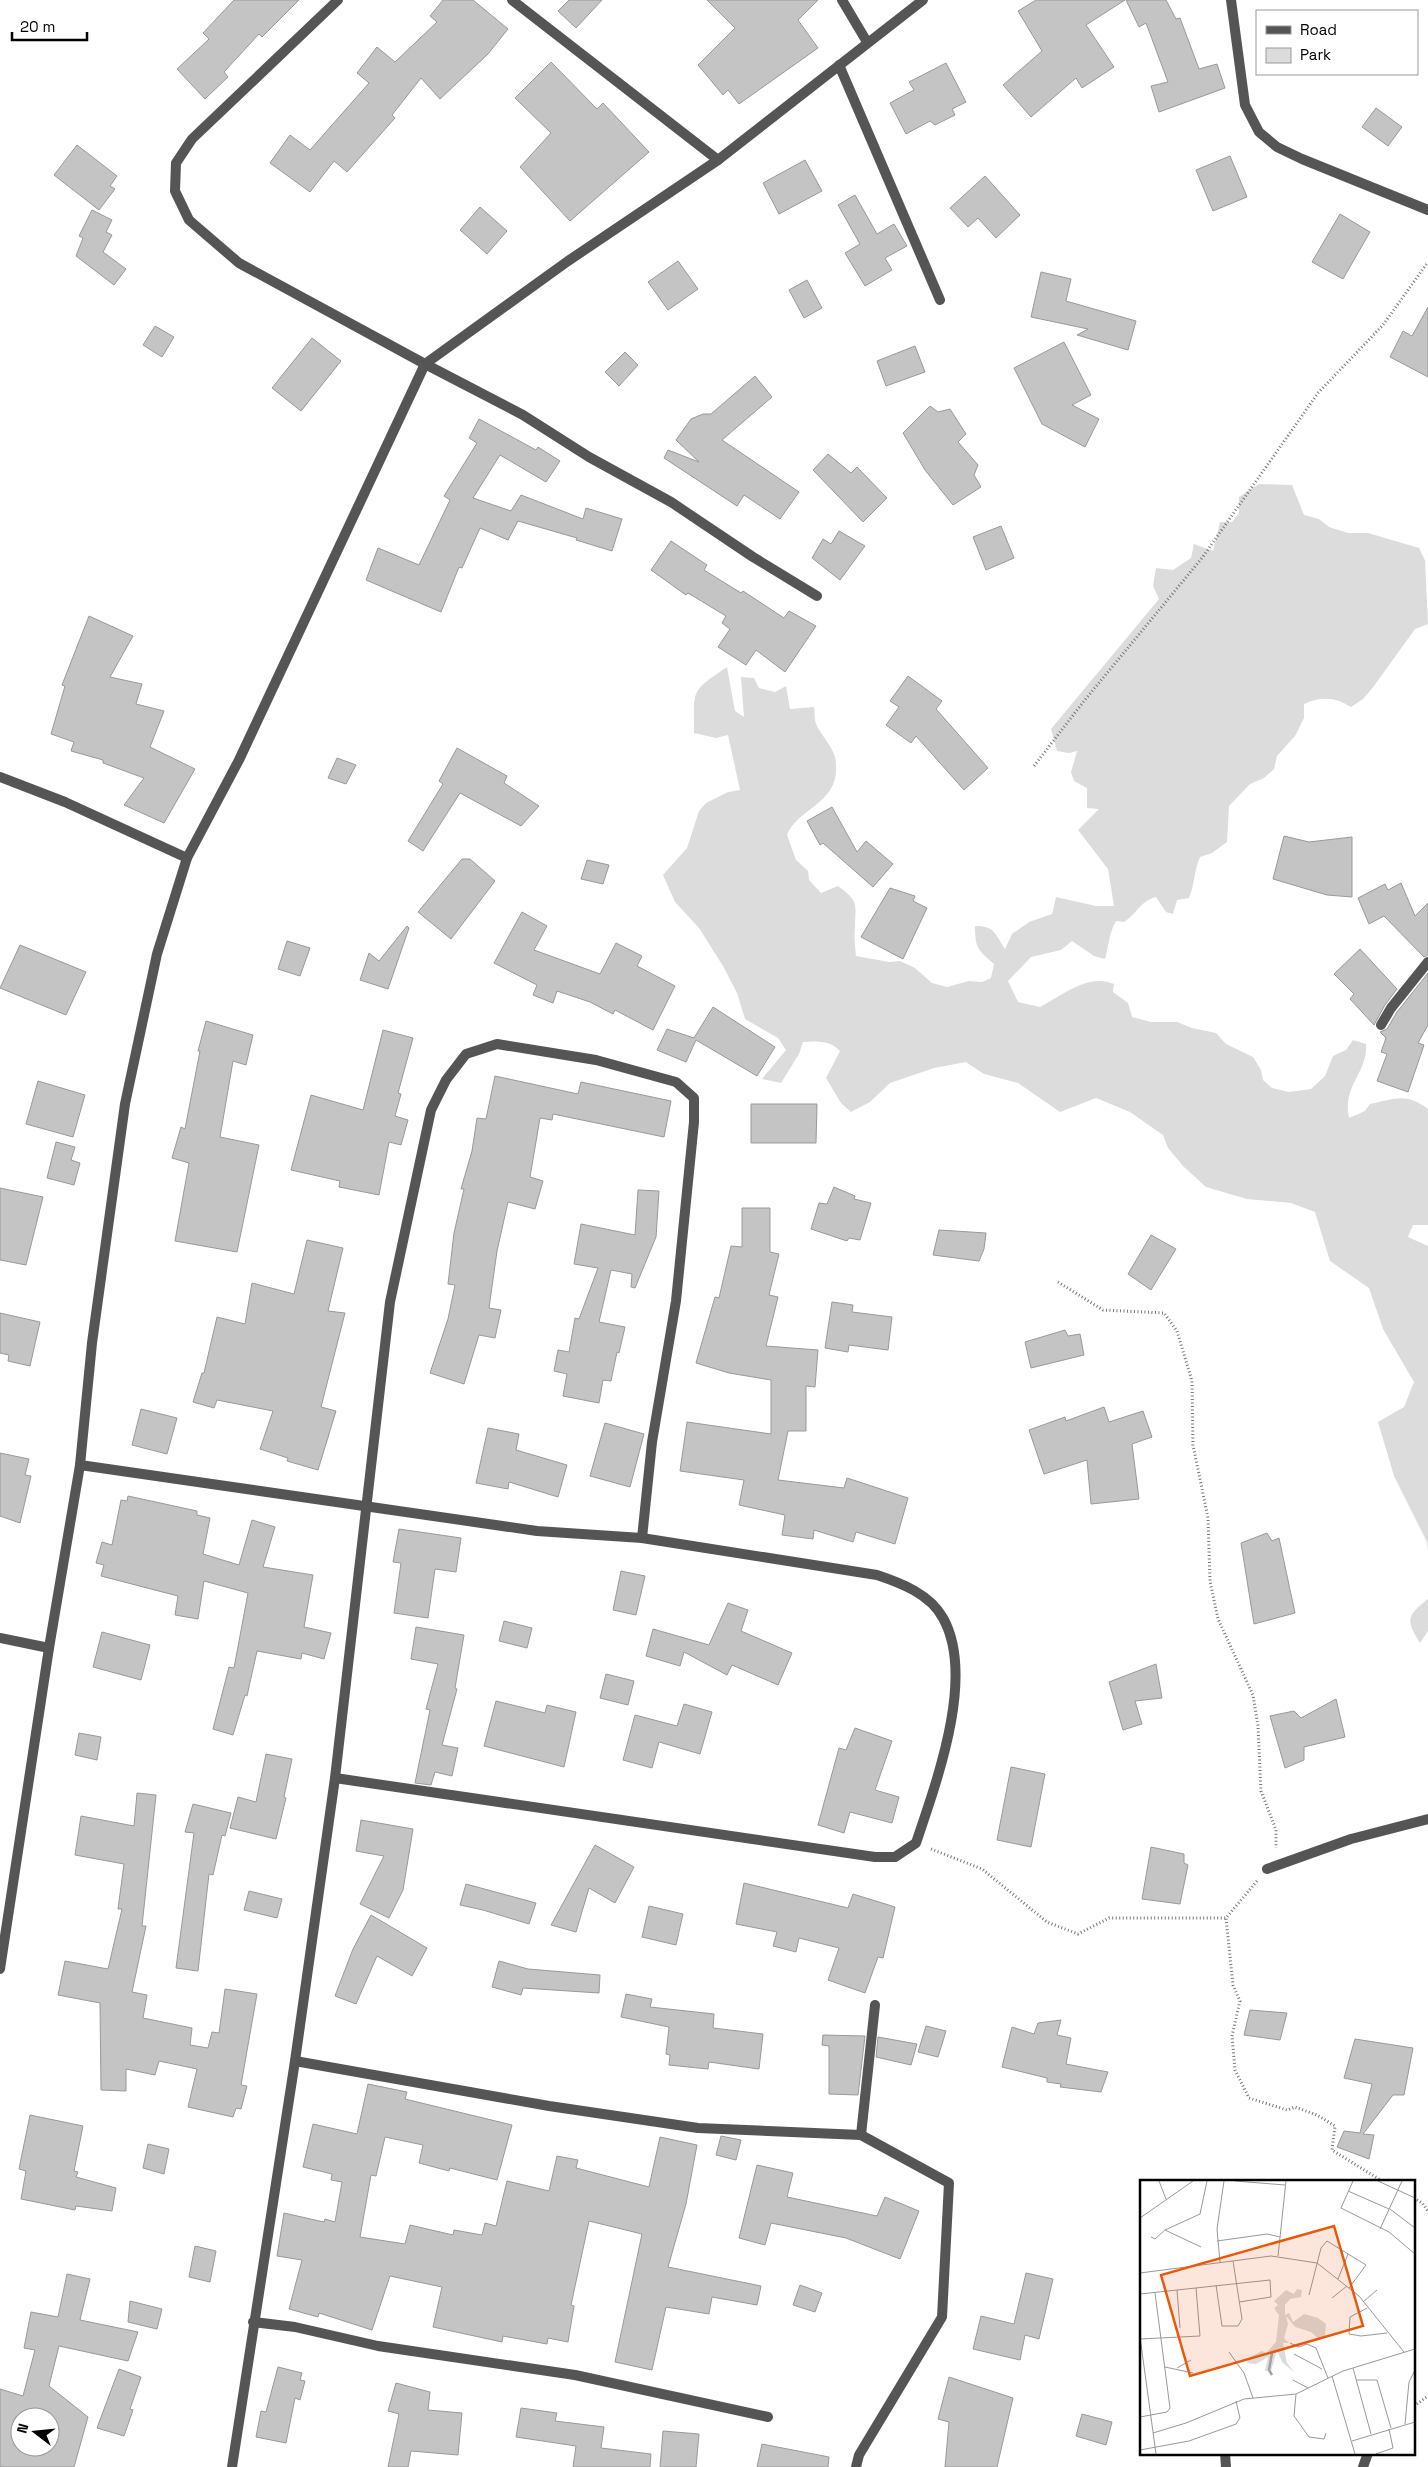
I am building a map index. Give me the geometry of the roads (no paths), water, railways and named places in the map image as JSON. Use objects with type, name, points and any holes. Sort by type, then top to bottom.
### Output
[{"type":"street","points":[[338,0],[192,139],[176,163],[175,191],[189,220],[240,263],[523,415],[589,457],[671,502],[753,557],[817,596]]},
{"type":"street","points":[[512,0],[718,160]]},
{"type":"street","points":[[842,0],[867,42]]},
{"type":"street","points":[[0,1969],[49,1648],[80,1465],[92,1343],[125,1104],[157,954],[187,858],[243,751],[425,364],[568,260],[718,160],[923,0]]},
{"type":"street","points":[[1231,0],[1245,105],[1259,132],[1277,147],[1302,159],[1428,210]]},
{"type":"street","points":[[839,65],[940,300]]},
{"type":"street","points":[[0,777],[65,802],[187,858]]},
{"type":"street","points":[[1381,1025],[1391,1008],[1428,962]]},
{"type":"street","points":[[232,2467],[253,2322],[296,2061],[335,1778],[390,1302],[432,1110],[446,1080],[466,1054],[497,1044],[596,1060],[676,1082],[694,1098],[694,1122],[676,1301],[652,1442],[642,1538]]},
{"type":"street","points":[[80,1465],[537,1531],[642,1538],[877,1575],[914,1589],[942,1616],[952,1641],[957,1669],[949,1733],[916,1843],[895,1857],[875,1857],[335,1778]]},
{"type":"street","points":[[0,1638],[49,1648]]},
{"type":"street","points":[[1267,1869],[1351,1839],[1428,1819]]},
{"type":"street","points":[[861,2135],[875,2005]]},
{"type":"street","points":[[296,2061],[549,2106],[698,2128],[861,2135],[949,2183],[942,2317],[859,2455],[856,2467]]},
{"type":"street","points":[[253,2322],[295,2327],[378,2346],[575,2375],[768,2417]]},
{"type":"street","points":[[1225,2454],[1226,2467]]},
{"type":"street","points":[[1363,2467],[1368,2454]]}]
